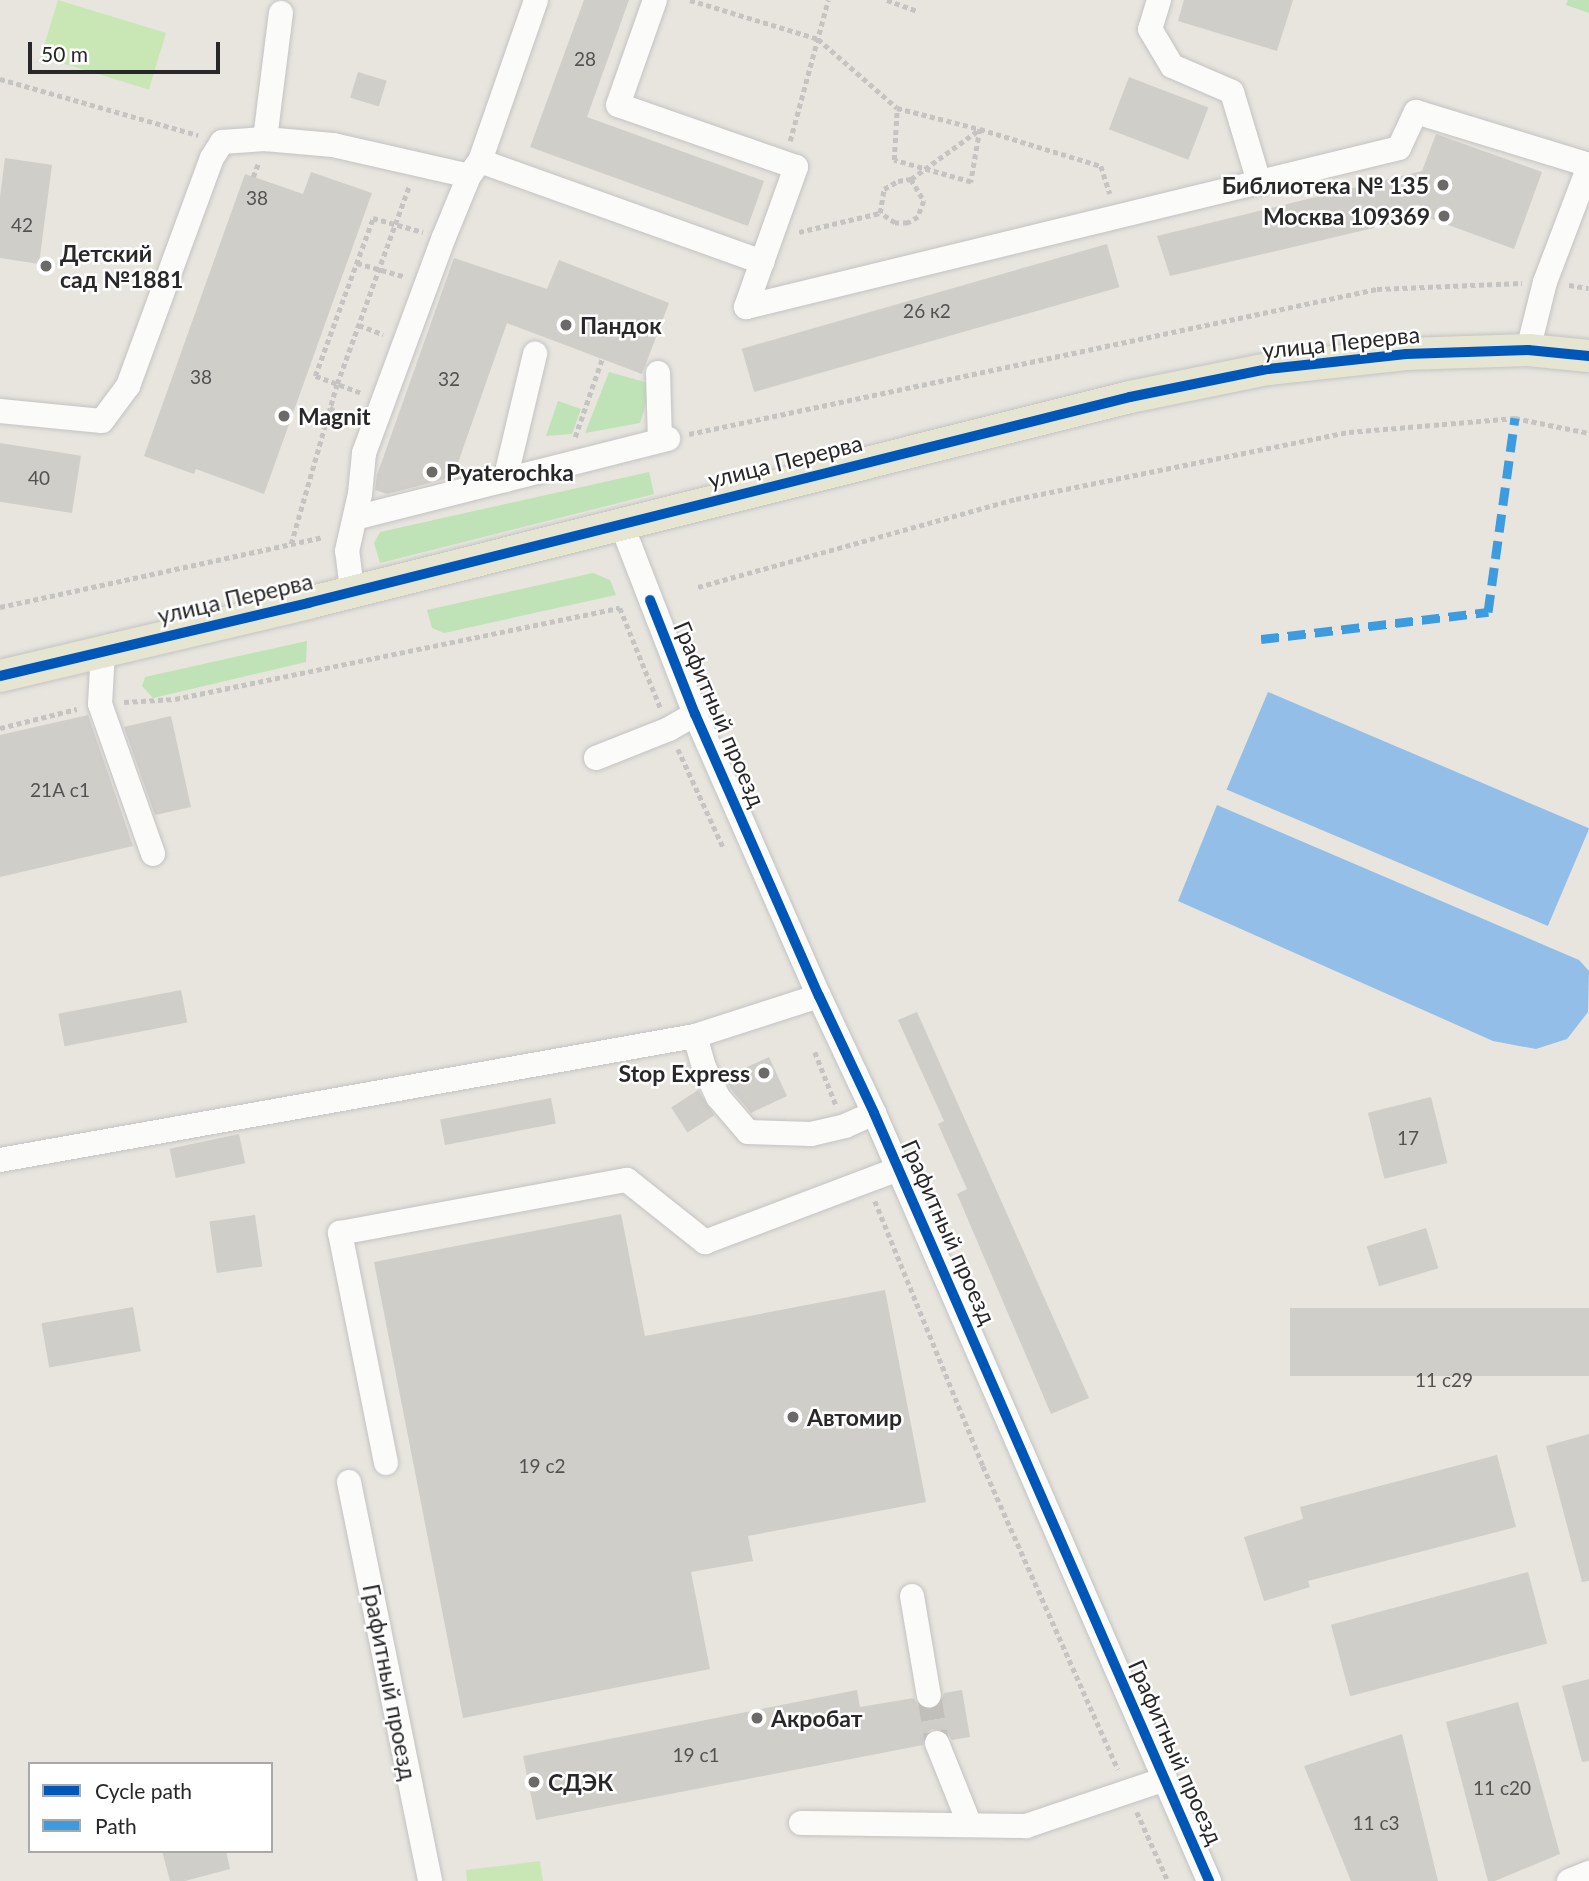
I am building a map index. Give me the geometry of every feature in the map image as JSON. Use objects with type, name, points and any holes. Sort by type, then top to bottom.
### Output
[{"type":"main road","name":"улица Перерва","points":[[0,676],[307,603],[1130,397],[1268,369],[1406,354],[1528,350],[1589,356]]},
{"type":"street","points":[[352,590],[347,551],[355,518],[364,453],[536,0]]},
{"type":"street","points":[[655,0],[618,105],[796,167],[746,307],[1399,148],[1416,112],[1589,166],[1545,282],[1528,350]]},
{"type":"street","points":[[1159,0],[1150,29],[1172,66],[1232,92],[1259,182]]},
{"type":"street","points":[[262,150],[281,13]]},
{"type":"street","points":[[0,411],[102,421],[128,386],[176,264],[212,159],[222,142],[262,150],[333,145],[416,164],[474,169],[762,262]]},
{"type":"street","points":[[505,480],[535,354]]},
{"type":"street","points":[[355,518],[664,440],[658,373]]},
{"type":"street","name":"Графитный проезд","points":[[621,523],[807,1000],[874,1113],[1209,1881]]},
{"type":"street","points":[[103,650],[100,704],[153,854]]},
{"type":"street","points":[[596,758],[669,729],[695,714]]},
{"type":"street","points":[[0,1160],[695,1036],[807,1000]]},
{"type":"street","points":[[695,1036],[704,1067],[718,1097],[748,1132],[811,1133],[845,1126],[874,1113]]},
{"type":"street","points":[[386,1463],[340,1233],[627,1180],[705,1242],[898,1169]]},
{"type":"street","name":"Графитный проезд","points":[[349,1482],[430,1881]]},
{"type":"street","points":[[912,1596],[929,1696]]},
{"type":"street","points":[[937,1742],[971,1825]]},
{"type":"street","points":[[801,1823],[1026,1826],[1165,1779]]},
{"type":"street","points":[[1569,1881],[1589,1873]]},
{"type":"path","points":[[690,0],[818,39],[897,108],[1101,166],[1116,217]]},
{"type":"path","points":[[785,163],[828,0]]},
{"type":"path","points":[[887,0],[916,11]]},
{"type":"path","points":[[0,79],[222,142]]},
{"type":"path","points":[[897,108],[894,160],[925,169],[971,181],[980,130]]},
{"type":"path","points":[[880,213],[884,189],[898,181],[911,180],[980,130]]},
{"type":"path","points":[[253,177],[262,150]]},
{"type":"path","points":[[0,607],[291,544],[337,384],[416,164]]},
{"type":"path","points":[[770,239],[880,213],[895,223],[908,223],[918,217],[924,201],[911,180]]},
{"type":"path","points":[[384,401],[315,376],[356,263],[373,218],[444,237]]},
{"type":"path","points":[[356,263],[428,282]]},
{"type":"path","points":[[664,440],[1377,289],[1545,282],[1589,288]]},
{"type":"path","points":[[359,325],[383,334]]},
{"type":"path","points":[[566,464],[603,359]]},
{"type":"path","points":[[698,587],[1016,499],[1349,432],[1515,418],[1589,433]]},
{"type":"path","points":[[0,727],[100,704],[175,699],[620,608],[669,729],[726,854]]},
{"type":"path","points":[[807,1000],[845,1126]]},
{"type":"path","points":[[867,1182],[983,1465],[1168,1881]]},
{"type":"green space","points":[[58,0],[166,33],[149,89],[41,56]]},
{"type":"green space","points":[[1568,0],[1589,0],[1589,13],[1566,5]]},
{"type":"green space","points":[[609,372],[652,384],[640,423],[585,433]]},
{"type":"green space","points":[[558,401],[581,409],[572,434],[546,436]]},
{"type":"green space","points":[[649,472],[654,494],[380,563],[374,543],[380,532]]},
{"type":"green space","points":[[593,573],[610,580],[616,595],[444,633],[432,628],[427,610]]},
{"type":"green space","points":[[307,641],[306,662],[153,698],[142,686],[145,677]]},
{"type":"green space","points":[[540,1861],[543,1881],[467,1881],[466,1870]]},
{"type":"water","points":[[1268,692],[1589,828],[1548,926],[1227,790]]},
{"type":"water","points":[[1217,805],[1579,960],[1589,971],[1588,1012],[1567,1039],[1536,1049],[1493,1041],[1178,901]]},
{"type":"building","points":[[584,0],[629,0],[587,117],[764,181],[748,226],[530,147]]},
{"type":"building","points":[[1184,0],[1293,0],[1277,51],[1178,21]]},
{"type":"building","points":[[358,72],[387,81],[379,107],[350,98]]},
{"type":"building","points":[[1129,77],[1208,107],[1188,160],[1109,129]]},
{"type":"building","points":[[1436,134],[1542,172],[1514,249],[1424,216],[1170,276],[1157,236],[1422,171]]},
{"type":"building","points":[[5,158],[52,165],[39,264],[0,258],[0,197]]},
{"type":"building","points":[[311,172],[372,193],[264,494],[196,469],[194,474],[144,456],[245,174],[303,194]]},
{"type":"building","points":[[1107,244],[1119,287],[754,392],[742,349]]},
{"type":"building","points":[[454,258],[547,289],[559,260],[669,303],[642,374],[507,323],[453,477],[387,494],[375,490],[377,475]]},
{"type":"building","points":[[0,443],[81,456],[72,513],[0,502]]},
{"type":"building","points":[[88,715],[133,846],[0,877],[0,735]]},
{"type":"building","points":[[171,716],[191,807],[155,815],[124,727]]},
{"type":"building","points":[[181,990],[187,1022],[65,1046],[58,1014]]},
{"type":"building","points":[[917,1012],[1089,1398],[1051,1414],[957,1194],[967,1189],[938,1124],[944,1121],[898,1020]]},
{"type":"building","points":[[769,1057],[787,1096],[751,1113],[731,1089],[725,1077]]},
{"type":"building","points":[[698,1090],[714,1115],[688,1133],[671,1107]]},
{"type":"building","points":[[1431,1097],[1447,1163],[1384,1179],[1368,1113]]},
{"type":"building","points":[[551,1098],[556,1124],[445,1145],[440,1120]]},
{"type":"building","points":[[239,1134],[245,1163],[176,1178],[170,1149]]},
{"type":"building","points":[[621,1214],[645,1336],[885,1290],[926,1502],[748,1536],[753,1561],[691,1572],[710,1669],[463,1718],[374,1262]]},
{"type":"building","points":[[255,1215],[262,1266],[217,1273],[209,1221]]},
{"type":"building","points":[[1426,1228],[1438,1268],[1379,1286],[1367,1246]]},
{"type":"building","points":[[133,1307],[141,1351],[49,1367],[41,1323]]},
{"type":"building","points":[[1290,1308],[1589,1308],[1589,1376],[1290,1376]]},
{"type":"building","points":[[1589,1434],[1589,1581],[1582,1582],[1546,1446]]},
{"type":"building","points":[[1497,1455],[1516,1527],[1308,1581],[1310,1587],[1264,1601],[1244,1537],[1303,1519],[1300,1507]]},
{"type":"building","points":[[1528,1572],[1547,1643],[1350,1696],[1331,1625]]},
{"type":"building","points":[[1589,1679],[1589,1761],[1582,1762],[1562,1686]]},
{"type":"building","points":[[857,1690],[860,1707],[914,1698],[918,1706],[931,1711],[939,1707],[944,1693],[962,1690],[970,1737],[952,1740],[946,1731],[932,1729],[925,1734],[923,1745],[536,1820],[523,1756]]},
{"type":"building","points":[[1518,1702],[1560,1854],[1495,1881],[1488,1881],[1446,1722]]},
{"type":"building","points":[[1402,1734],[1438,1881],[1351,1881],[1304,1766]]},
{"type":"building","points":[[163,1853],[226,1853],[230,1869],[185,1881],[170,1881]]},
{"type":"tunnel","points":[[929,1696],[937,1743]]},
{"type":"marked path","points":[[1261,639],[1488,612],[1515,418]]},
{"type":"cycle path","points":[[0,676],[308,603],[1130,397],[1268,369],[1406,354],[1528,350],[1589,356]]},
{"type":"cycle path","points":[[650,600],[695,714],[819,996],[874,1113],[1209,1881]]},
{"type":"place","name":"Библиотека № 135","points":[[1443,185]]},
{"type":"place","name":"Москва 109369","points":[[1444,216]]},
{"type":"place","name":"Детский сад №1881","points":[[46,266]]},
{"type":"place","name":"Пандок","points":[[566,325]]},
{"type":"place","name":"Magnit","points":[[284,416]]},
{"type":"place","name":"Pyaterochka","points":[[432,472]]},
{"type":"place","name":"Stop Express","points":[[764,1073]]},
{"type":"place","name":"Автомир","points":[[793,1417]]},
{"type":"place","name":"Акробат","points":[[757,1718]]},
{"type":"place","name":"СДЭК","points":[[534,1782]]}]
